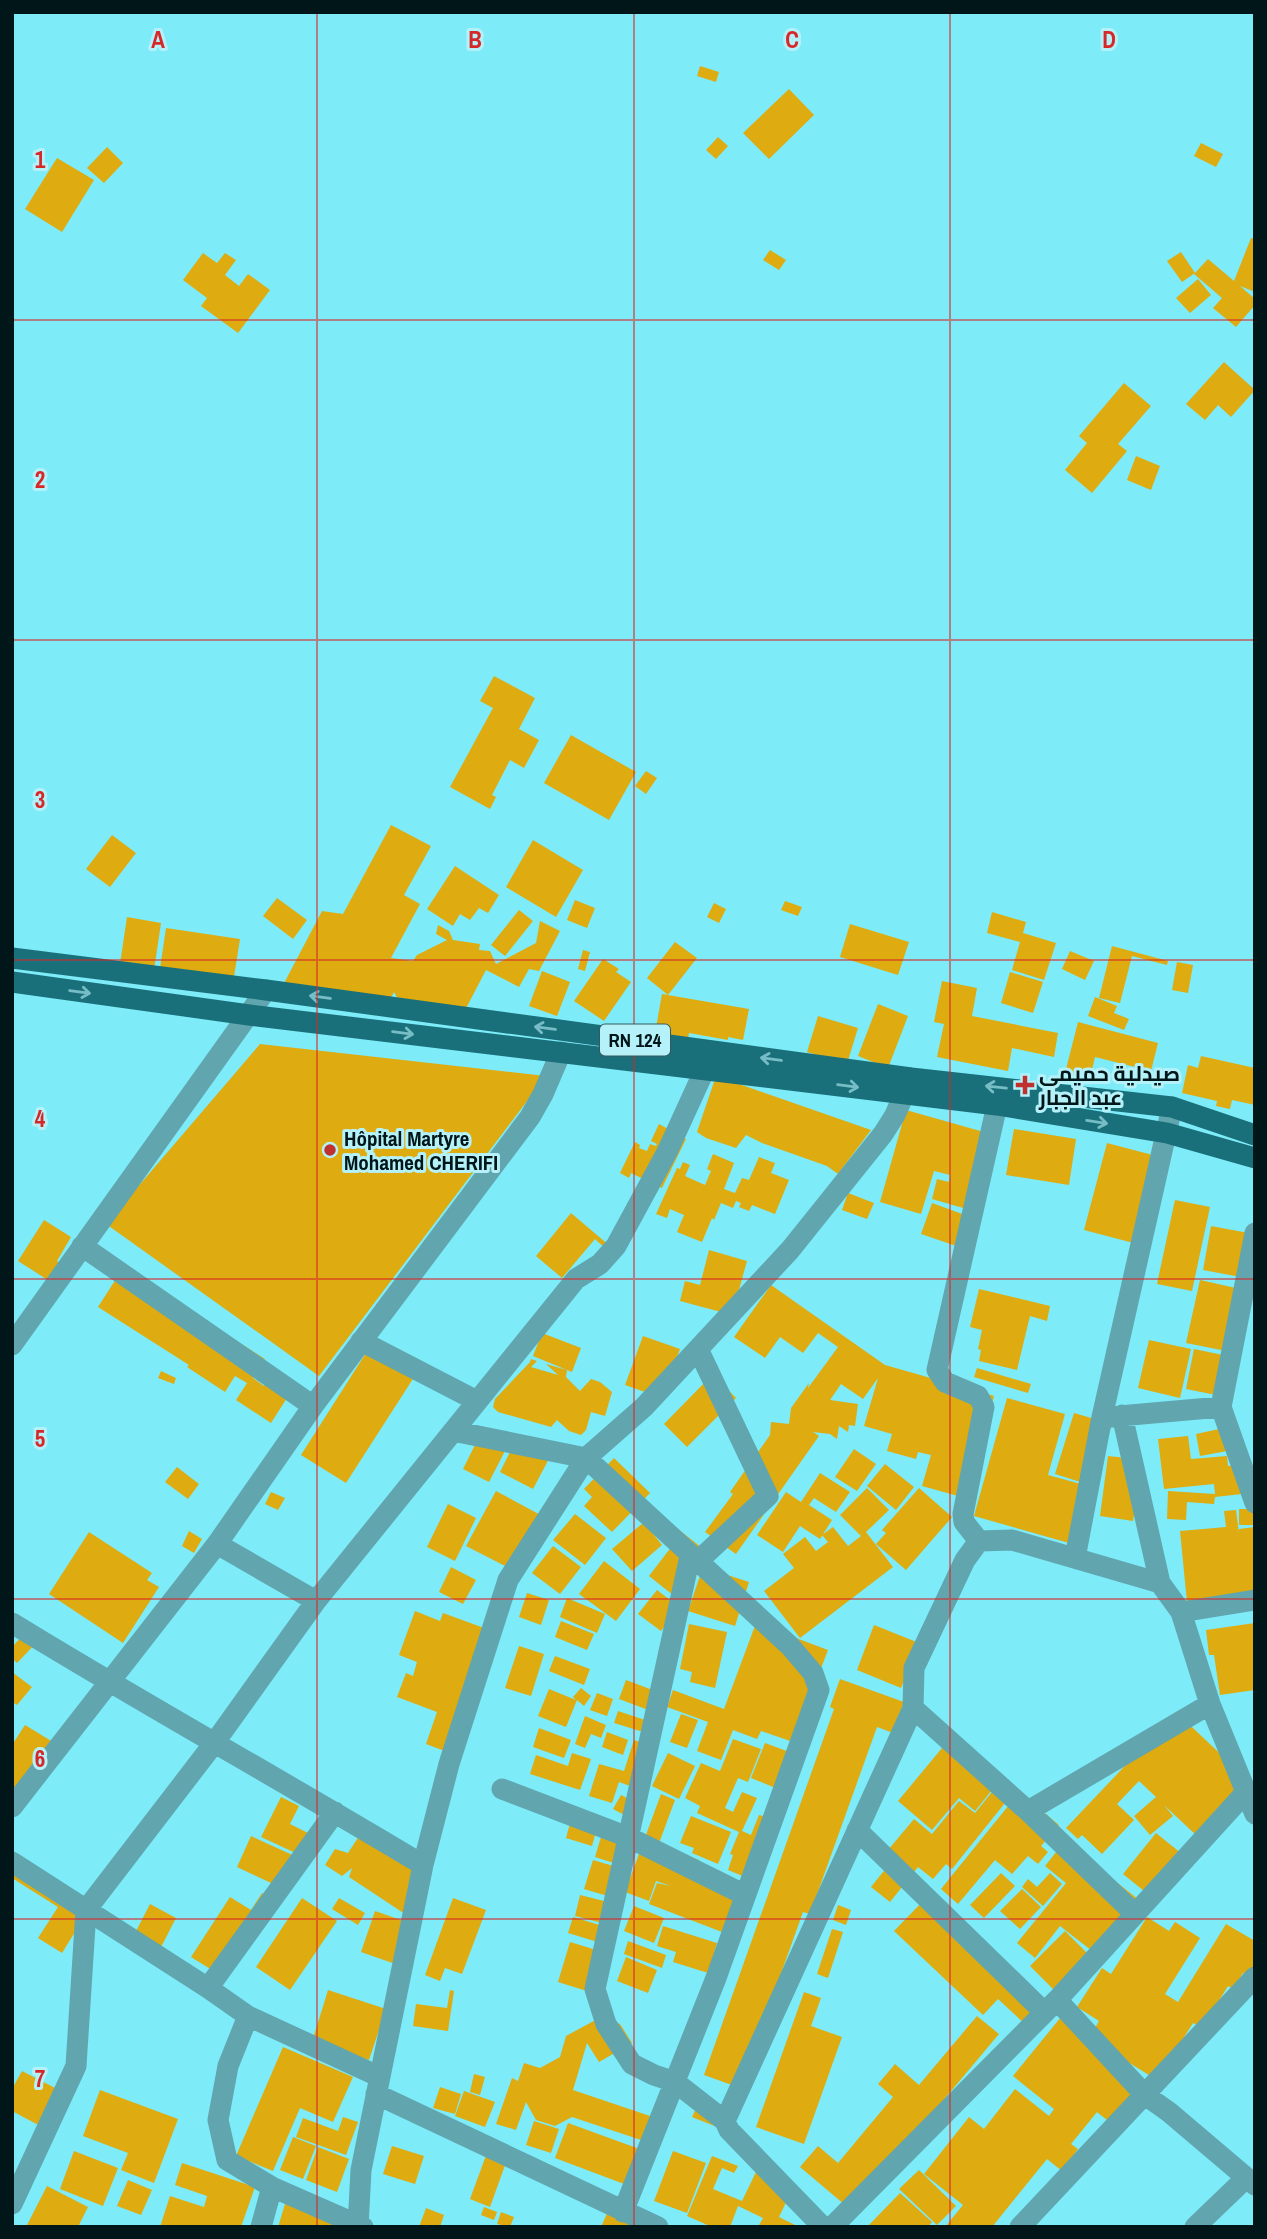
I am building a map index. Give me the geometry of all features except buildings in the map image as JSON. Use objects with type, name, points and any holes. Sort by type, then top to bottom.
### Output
[{"type":"main road","name":"RN 124","points":[[12,958],[266,990],[908,1086],[997,1105],[1167,1133],[1255,1158]]},
{"type":"main road","name":"RN 124","points":[[12,982],[249,1015],[705,1069],[1172,1107],[1255,1135]]},
{"type":"street","points":[[12,1345],[266,990]]},
{"type":"street","points":[[12,1807],[217,1544],[313,1406],[530,1117],[561,1052]]},
{"type":"street","points":[[12,2204],[76,2066],[86,1910],[215,1742],[316,1601],[576,1279],[600,1264],[616,1246],[667,1152],[705,1069]]},
{"type":"street","points":[[248,2016],[228,2066],[218,2120],[227,2160],[272,2187],[359,2226],[361,2170],[423,1865],[449,1764],[508,1580],[586,1458],[644,1407],[799,1240],[883,1134],[908,1086]]},
{"type":"street","points":[[979,1541],[964,1522],[964,1514],[984,1407],[978,1396],[945,1382],[937,1370],[997,1105]]},
{"type":"street","points":[[1075,1558],[1112,1416],[1172,1107]]},
{"type":"street","points":[[1255,1233],[1221,1407],[1255,1503]]},
{"type":"street","points":[[82,1246],[313,1406]]},
{"type":"street","points":[[361,1341],[477,1401]]},
{"type":"street","points":[[698,1349],[768,1496],[694,1559],[595,1989],[606,2024],[632,2064],[675,2082],[724,2121],[729,2130],[823,2227]]},
{"type":"street","points":[[1112,1416],[1221,1407]]},
{"type":"street","points":[[1112,1416],[1160,1583],[1181,1612],[1210,1704],[1245,1763],[1246,1792],[1255,1814]]},
{"type":"street","points":[[453,1431],[586,1458],[790,1646],[813,1673],[819,1690],[746,1895],[623,2212]]},
{"type":"street","points":[[979,1541],[1012,1540],[1160,1583]]},
{"type":"street","points":[[724,2121],[913,1708],[914,1668],[965,1560],[979,1541]]},
{"type":"street","points":[[217,1544],[316,1601]]},
{"type":"street","points":[[1181,1612],[1255,1600]]},
{"type":"street","points":[[12,1623],[423,1865]]},
{"type":"street","points":[[1028,1811],[1210,1704]]},
{"type":"street","points":[[913,1708],[1028,1811],[1135,1914]]},
{"type":"street","points":[[502,1789],[628,1837],[746,1895]]},
{"type":"street","points":[[832,2227],[1050,2006],[1246,1792]]},
{"type":"street","points":[[208,1988],[335,1812]]},
{"type":"street","points":[[857,1830],[1145,2095],[1250,2181],[1195,2227]]},
{"type":"street","points":[[12,1862],[248,2016],[623,2212],[658,2227]]},
{"type":"street","points":[[1020,2227],[1255,1978]]},
{"type":"street","points":[[261,2227],[272,2187]]},
{"type":"place","name":"صيدلية حميمي عبد الجبار","points":[[1025,1085]]},
{"type":"place","name":"Hôpital Martyre Mohamed CHERIFI","points":[[330,1150]]}]
